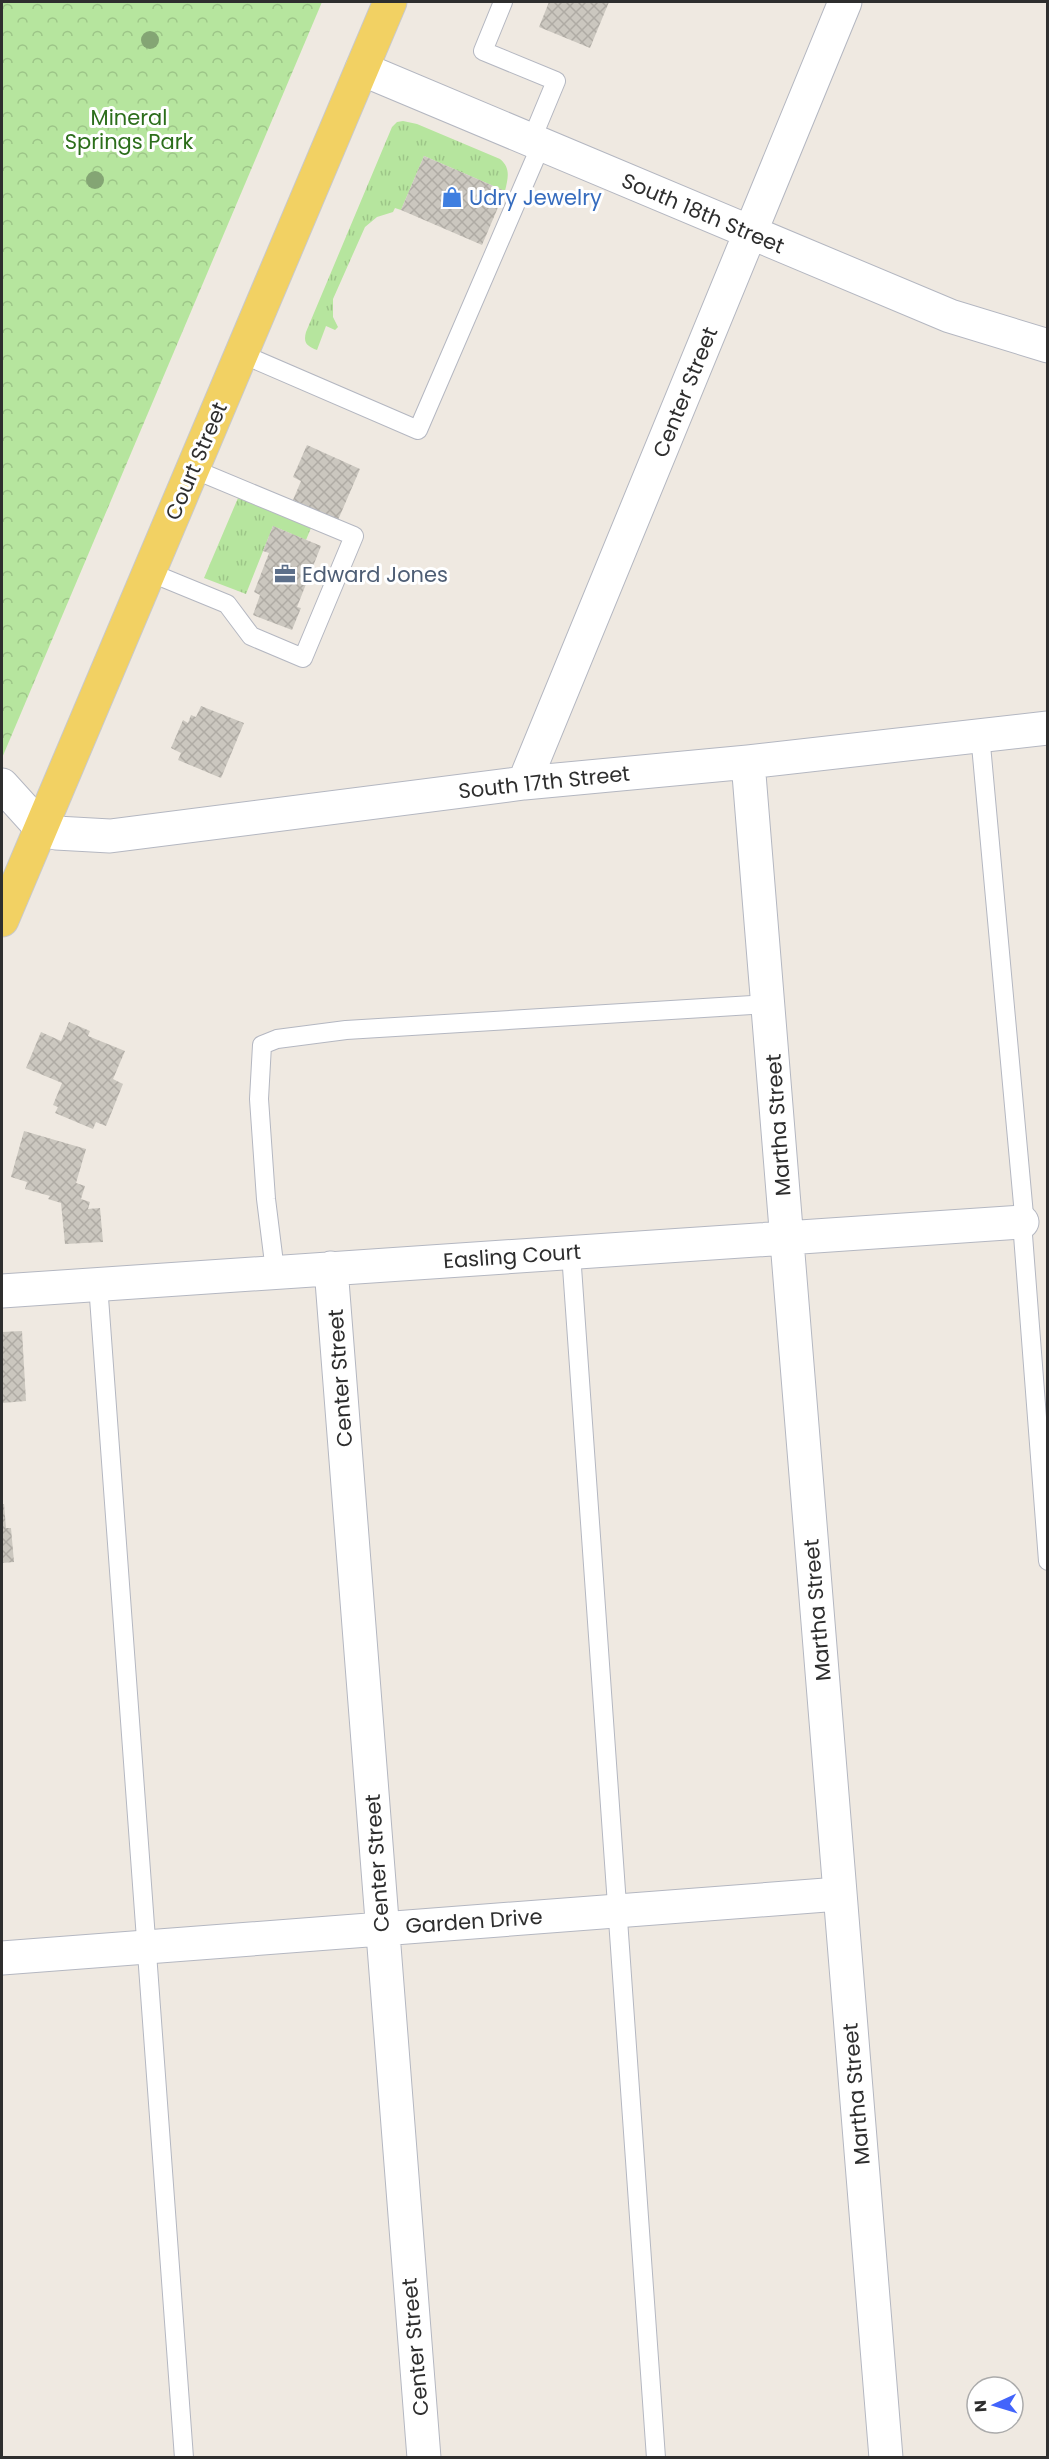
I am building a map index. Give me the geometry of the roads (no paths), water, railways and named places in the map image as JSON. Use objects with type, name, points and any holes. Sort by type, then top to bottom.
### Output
[{"type":"main road","name":"Court Street","points":[[2,920],[390,2]]},
{"type":"street","name":"Center Street","points":[[524,783],[845,2]]},
{"type":"street","name":"South 18th Street","points":[[362,69],[750,234],[950,316],[1047,346]]},
{"type":"street","name":"South 17th Street","points":[[41,828],[56,834],[92,837],[126,835],[524,783],[748,762],[1047,728]]},
{"type":"street","name":"Martha Street","points":[[748,762],[886,2457]]},
{"type":"street","points":[[2,785],[41,828]]},
{"type":"street","name":"Easling Court","points":[[2,1291],[1022,1222]]},
{"type":"street","name":"Center Street","points":[[331,1268],[423,2457]]},
{"type":"street","name":"Garden Drive","points":[[2,1958],[840,1894]]},
{"type":"lane","points":[[242,354],[418,430],[536,143],[556,81],[483,51],[503,2]]},
{"type":"lane","points":[[149,572],[227,604],[250,636],[303,658],[354,536],[193,469]]},
{"type":"lane","points":[[981,734],[1024,1215],[1022,1222],[1047,1561]]},
{"type":"lane","points":[[275,1271],[266,1199],[259,1100],[262,1045],[277,1039],[346,1030],[769,1004]]},
{"type":"lane","points":[[571,1253],[615,1910],[656,2457]]},
{"type":"lane","points":[[98,1284],[184,2457]]},
{"type":"place","name":"Udry Jewelry","points":[[452,197]]},
{"type":"place","name":"Edward Jones","points":[[285,574]]},
{"type":"park label","name":"Mineral Springs Park","points":[[129,129]]}]
